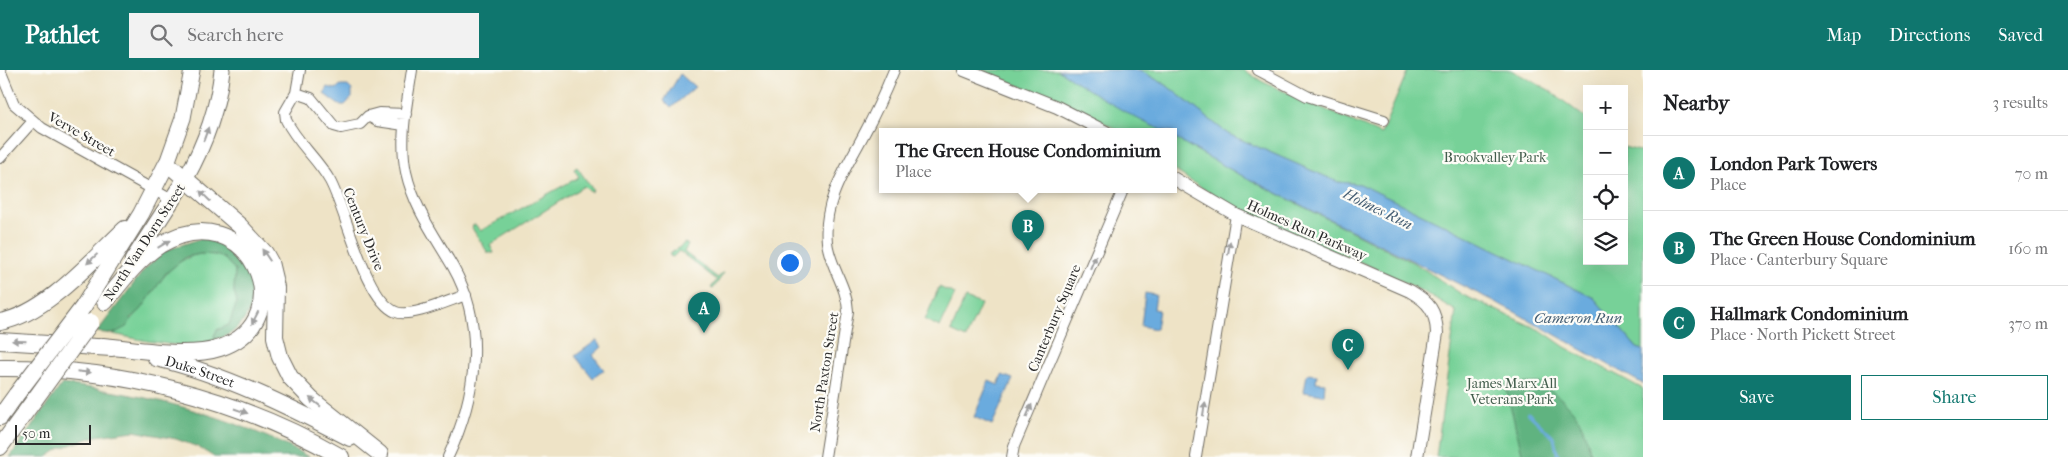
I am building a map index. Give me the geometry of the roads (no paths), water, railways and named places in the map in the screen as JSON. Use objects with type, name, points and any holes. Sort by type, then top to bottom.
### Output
[{"type":"main road","name":"North Van Dorn Street","points":[[0,418],[83,307],[141,214],[167,163],[183,118],[192,70]]},
{"type":"main road","name":"North Van Dorn Street","points":[[0,447],[105,302],[186,178],[198,156],[207,132],[220,92],[222,70]]},
{"type":"main road","points":[[167,163],[186,178],[265,252],[270,262],[276,287],[275,337],[280,357],[290,377],[311,399],[382,456]]},
{"type":"main road","points":[[0,322],[36,307],[56,293],[141,214]]},
{"type":"main road","points":[[103,346],[195,352],[229,344],[249,329],[258,312],[261,277],[250,256],[235,242],[211,232],[186,234],[159,246],[142,260],[105,302]]},
{"type":"main road","name":"Duke Street","points":[[0,340],[103,346],[166,360],[229,382],[288,407],[382,456]]},
{"type":"main road","name":"Duke Street","points":[[0,368],[85,372],[159,386],[257,417],[296,433],[341,457]]},
{"type":"street","name":"Verve Street","points":[[0,70],[14,104],[33,121],[48,132],[172,200]]},
{"type":"street","points":[[300,70],[296,93],[311,98],[334,126],[351,127],[360,124],[368,116],[377,121],[405,120]]},
{"type":"street","points":[[412,70],[405,120],[405,166],[418,207],[457,275],[466,295],[474,346],[473,380],[462,428],[448,457]]},
{"type":"street","name":"North Paxton Street","points":[[825,457],[848,311],[845,291],[829,253],[827,228],[829,209],[840,177],[877,109],[894,70]]},
{"type":"street","points":[[964,70],[1057,108],[1098,128]]},
{"type":"street","points":[[1258,70],[1307,96],[1384,120]]},
{"type":"street","name":"Century Drive","points":[[296,93],[285,112],[286,120],[331,182],[363,267],[384,301],[397,312],[406,314],[466,295]]},
{"type":"street","points":[[0,158],[33,121]]},
{"type":"street","name":"Holmes Run Parkway","points":[[1177,180],[1236,215],[1410,291],[1431,306],[1435,314],[1437,333],[1417,457]]},
{"type":"street","name":"Canterbury Square","points":[[1012,457],[1014,446],[1122,193]]},
{"type":"street","points":[[1196,457],[1236,215]]},
{"type":"water","name":"Cameron Run","points":[[1058,70],[1139,70],[1166,85],[1228,134],[1338,182],[1360,184],[1594,298],[1637,348],[1643,350],[1643,384],[1515,312],[1235,172],[1177,139],[1177,128],[1158,128],[1098,96]]},
{"type":"water","points":[[680,74],[695,87],[671,108],[664,101]]},
{"type":"water","points":[[341,86],[348,86],[352,90],[352,98],[345,105],[339,105],[324,94],[328,87],[335,89]]},
{"type":"water","points":[[1145,293],[1156,295],[1154,309],[1159,310],[1156,329],[1141,326]]},
{"type":"water","points":[[597,340],[602,347],[593,355],[604,370],[593,378],[575,356]]},
{"type":"water","points":[[1307,374],[1317,375],[1316,382],[1325,383],[1324,395],[1304,392]]},
{"type":"water","points":[[1002,375],[1013,379],[992,425],[974,417],[989,381],[998,385]]},
{"type":"waterway","points":[[1528,413],[1554,438],[1558,457]]},
{"type":"place","name":"The Green House Condominium","points":[[1028,251]]},
{"type":"place","name":"London Park Towers","points":[[704,333]]},
{"type":"place","name":"Hallmark Condominium","points":[[1348,370]]},
{"type":"park label","name":"Brookvalley Park","points":[[1495,157]]},
{"type":"park label","name":"James Marx All Veterans Park","points":[[1512,392]]},
{"type":"water label","name":"Holmes Run","points":[[1378,209]]}]
